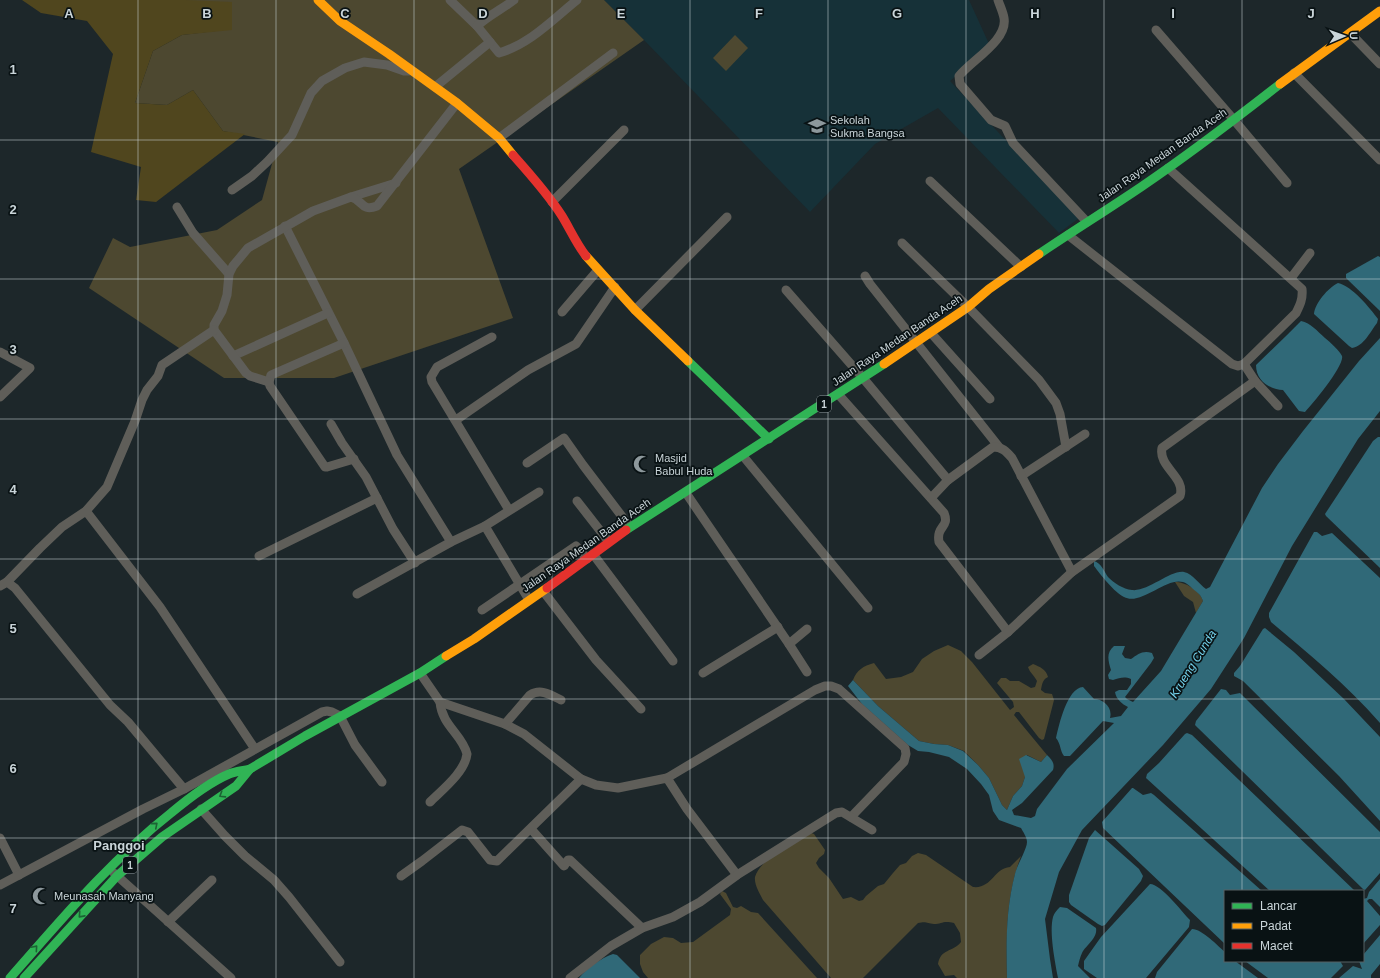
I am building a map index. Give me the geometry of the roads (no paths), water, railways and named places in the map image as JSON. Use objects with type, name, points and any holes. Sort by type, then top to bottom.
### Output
[{"type":"main road","points":[[319,0],[340,21],[457,103],[499,138],[539,184],[562,216],[578,245],[598,270],[616,287],[635,310],[769,439]]},
{"type":"main road","name":"Jalan Raya Medan Banda Aceh","points":[[24,978],[117,876],[162,837],[236,786],[250,769],[340,716],[420,673],[474,640],[630,527],[686,493],[917,343],[968,307],[989,289],[1168,168],[1234,120],[1294,73],[1380,11]]},
{"type":"main road","name":"Jalan Raya Medan Banda Aceh","points":[[10,978],[57,923],[109,866],[157,823],[192,797],[230,773],[250,769]]},
{"type":"main road","points":[[57,923],[67,931]]},
{"type":"street","points":[[450,0],[477,26],[499,53],[514,48],[528,40],[577,0]]},
{"type":"street","points":[[477,26],[514,0]]},
{"type":"street","points":[[998,0],[1005,19],[1004,28],[1001,35],[994,44],[965,68],[959,76],[960,84],[991,120],[1005,126],[1013,143],[1087,222]]},
{"type":"street","points":[[1156,30],[1287,183]]},
{"type":"street","points":[[1350,33],[1380,64]]},
{"type":"street","points":[[435,87],[490,42]]},
{"type":"street","points":[[499,138],[613,53]]},
{"type":"street","points":[[232,190],[252,176],[292,135],[311,93],[322,82],[345,68],[364,62],[387,65],[404,71],[412,71]]},
{"type":"street","points":[[1294,73],[1380,160]]},
{"type":"street","points":[[351,197],[356,198],[363,206],[371,209],[377,206],[457,103]]},
{"type":"street","points":[[552,202],[624,130]]},
{"type":"street","points":[[1068,235],[1232,364],[1238,366],[1244,364],[1296,313],[1303,295],[1302,289],[1168,168]]},
{"type":"street","points":[[930,180],[1021,267]]},
{"type":"street","points":[[269,382],[250,376],[246,373],[214,330],[214,325],[222,311],[227,295],[229,274],[233,266],[248,248],[313,211],[396,183]]},
{"type":"street","points":[[177,207],[193,233],[229,274]]},
{"type":"street","points":[[635,310],[727,217]]},
{"type":"street","points":[[285,226],[344,343],[397,455],[451,542]]},
{"type":"street","points":[[902,243],[968,307],[1039,380],[1056,403],[1060,414],[1066,447]]},
{"type":"street","points":[[1291,278],[1310,253]]},
{"type":"street","points":[[562,312],[598,270]]},
{"type":"street","points":[[865,276],[999,447]]},
{"type":"street","points":[[456,420],[528,370],[576,344],[616,287]]},
{"type":"street","points":[[786,290],[863,378],[948,480]]},
{"type":"street","points":[[233,356],[328,312]]},
{"type":"street","points":[[184,789],[128,722],[110,705],[15,588],[4,584],[62,526],[86,511],[107,487],[135,421],[142,400],[147,390],[158,376],[162,365],[214,330]]},
{"type":"street","points":[[931,333],[990,399]]},
{"type":"street","points":[[492,337],[437,367],[432,373],[431,377],[432,382],[509,510]]},
{"type":"street","points":[[344,343],[271,375],[269,382],[270,386],[325,467],[354,460]]},
{"type":"street","points":[[0,352],[30,368],[0,397]]},
{"type":"street","points":[[1244,364],[1255,381],[1278,406]]},
{"type":"street","points":[[979,655],[1008,632],[1072,572],[1180,496],[1180,485],[1163,459],[1161,453],[1162,448],[1255,381]]},
{"type":"street","points":[[838,394],[944,513],[947,519],[946,524],[939,530],[939,542],[1008,632]]},
{"type":"street","points":[[331,424],[366,477],[393,529],[415,563]]},
{"type":"street","points":[[1021,476],[1085,434]]},
{"type":"street","points":[[527,464],[564,438],[630,527]]},
{"type":"street","points":[[930,498],[948,480],[993,447],[999,447],[1006,450],[1072,572]]},
{"type":"street","points":[[742,456],[868,608]]},
{"type":"street","points":[[357,594],[451,542],[484,526],[539,492]]},
{"type":"street","points":[[686,493],[807,672]]},
{"type":"street","points":[[259,556],[376,498]]},
{"type":"street","points":[[577,500],[609,542]]},
{"type":"street","points":[[86,511],[160,607],[255,749]]},
{"type":"street","points":[[484,526],[529,600]]},
{"type":"street","points":[[482,610],[521,585],[576,546],[590,556],[673,661]]},
{"type":"street","points":[[543,591],[596,660],[641,709]]},
{"type":"street","points":[[703,673],[778,627]]},
{"type":"street","points":[[789,644],[807,629]]},
{"type":"street","points":[[420,673],[440,702],[442,715],[467,754],[464,763],[454,778],[430,802]]},
{"type":"street","points":[[440,702],[506,724],[524,734],[581,780],[596,785],[618,788],[667,778],[815,690],[825,686],[831,686],[844,692],[905,748],[906,754],[904,762],[850,817]]},
{"type":"street","points":[[506,724],[534,692],[540,691],[561,700]]},
{"type":"street","points":[[0,885],[143,809],[184,789],[322,712],[332,712],[340,716],[355,745],[382,782]]},
{"type":"street","points":[[667,778],[687,809],[737,875]]},
{"type":"street","points":[[401,876],[462,830],[468,832],[490,860],[494,862],[497,861],[581,780]]},
{"type":"street","points":[[201,809],[245,856],[274,880],[289,896],[340,962]]},
{"type":"street","points":[[570,978],[611,946],[642,928],[672,917],[700,902],[737,875],[836,813],[842,812],[872,830]]},
{"type":"street","points":[[531,829],[564,866],[568,860],[570,860],[642,928]]},
{"type":"street","points":[[0,838],[19,874]]},
{"type":"street","points":[[109,866],[117,876],[230,978]]},
{"type":"street","points":[[168,922],[212,880]]},
{"type":"water","points":[[1378,256],[1380,257],[1380,311],[1346,278],[1346,274]]},
{"type":"water","points":[[1338,283],[1349,288],[1355,293],[1378,319],[1377,323],[1363,342],[1352,348],[1314,314],[1317,305],[1323,296],[1330,288]]},
{"type":"water","points":[[1301,321],[1314,328],[1335,347],[1342,356],[1342,361],[1333,376],[1321,394],[1305,412],[1299,411],[1283,390],[1272,388],[1264,383],[1258,375],[1256,365]]},
{"type":"water","name":"Krueng Cunda","points":[[1380,338],[1380,411],[1358,439],[1292,546],[1244,638],[1211,689],[1163,745],[1082,830],[1059,872],[1045,919],[1053,978],[1007,978],[1008,913],[1016,870],[1027,845],[1025,835],[1021,828],[999,820],[993,811],[989,795],[967,769],[949,757],[918,751],[908,745],[862,704],[848,686],[853,680],[878,706],[919,741],[948,745],[963,751],[989,778],[1002,805],[1007,810],[1013,796],[1022,786],[1025,777],[1019,759],[1026,755],[1041,762],[1047,755],[1053,762],[1053,770],[1022,803],[1012,810],[1014,815],[1031,818],[1035,816],[1037,809],[1067,769],[1114,723],[1103,721],[1070,756],[1064,756],[1056,738],[1065,708],[1072,694],[1077,689],[1083,687],[1094,699],[1101,700],[1109,707],[1111,714],[1110,718],[1121,716],[1128,707],[1120,701],[1115,692],[1119,690],[1127,690],[1131,684],[1131,679],[1124,677],[1113,680],[1109,679],[1108,675],[1111,670],[1108,657],[1111,649],[1114,646],[1125,646],[1122,654],[1125,658],[1131,659],[1143,652],[1152,653],[1154,658],[1151,663],[1125,697],[1133,702],[1161,671],[1203,601],[1199,594],[1183,582],[1169,584],[1138,598],[1131,599],[1124,597],[1116,592],[1094,566],[1094,561],[1100,565],[1108,577],[1113,581],[1122,587],[1132,590],[1145,588],[1178,572],[1187,573],[1206,589],[1210,587],[1262,488],[1278,464],[1359,361]]},
{"type":"water","points":[[1380,437],[1380,568],[1325,514],[1373,441]]},
{"type":"water","points":[[1314,532],[1317,532],[1322,536],[1332,533],[1380,578],[1380,723],[1341,683],[1271,622],[1269,617],[1269,613]]},
{"type":"water","points":[[1265,628],[1294,652],[1344,699],[1380,737],[1380,821],[1339,776],[1243,681],[1234,676],[1234,673]]},
{"type":"water","points":[[1221,689],[1226,690],[1230,695],[1240,693],[1380,832],[1380,873],[1365,890],[1195,725],[1196,721]]},
{"type":"water","points":[[1187,733],[1192,735],[1354,890],[1269,890],[1146,778],[1147,774]]},
{"type":"water","points":[[1132,788],[1143,795],[1151,793],[1261,890],[1224,890],[1224,943],[1103,828],[1102,822]]},
{"type":"water","points":[[1095,830],[1139,869],[1143,876],[1141,881],[1105,925],[1102,926],[1071,905],[1069,902],[1069,895],[1089,838]]},
{"type":"water","points":[[1380,879],[1380,907],[1372,899],[1367,901],[1380,916],[1380,925],[1364,943],[1364,899],[1367,898],[1369,892]]},
{"type":"water","points":[[1150,884],[1160,888],[1177,905],[1190,920],[1189,927],[1146,978],[1097,978],[1084,969],[1084,961],[1101,937]]},
{"type":"water","points":[[1060,907],[1067,908],[1096,928],[1094,938],[1082,953],[1078,966],[1090,978],[1058,978],[1053,947],[1052,923],[1053,916]]},
{"type":"water","points":[[1192,929],[1205,935],[1224,951],[1224,962],[1236,962],[1258,978],[1155,978],[1157,972]]},
{"type":"water","points":[[1380,935],[1380,964],[1371,975],[1371,978],[1339,978],[1353,966],[1362,969],[1359,962],[1364,962],[1364,954]]},
{"type":"water","points":[[613,954],[617,955],[640,978],[579,978],[594,964]]},
{"type":"water","points":[[1246,962],[1341,962],[1343,966],[1331,978],[1268,978]]},
{"type":"place","name":"Sekolah Sukma Bangsa","points":[[817,126]]},
{"type":"place","name":"Masjid Babul Huda","points":[[642,464]]},
{"type":"place","name":"Meunasah Manyang","points":[[41,896]]},
{"type":"district","name":"Panggoi","points":[[119,845]]}]
